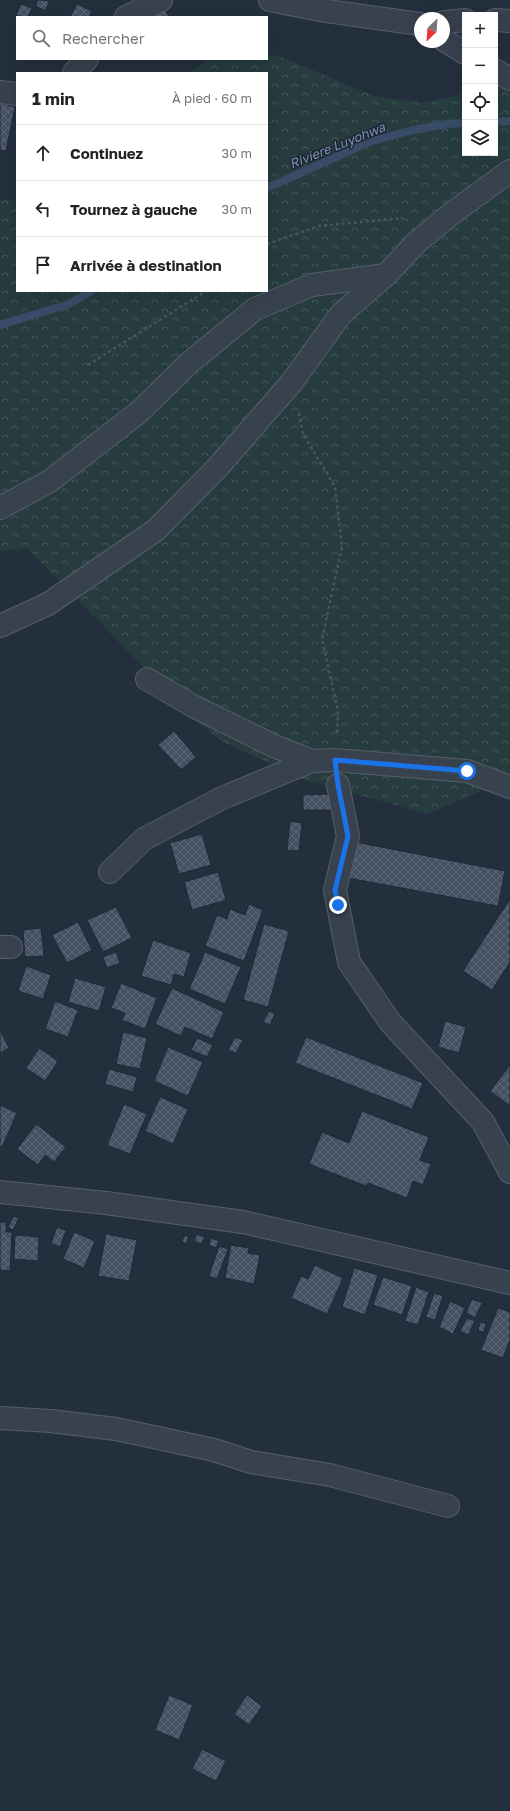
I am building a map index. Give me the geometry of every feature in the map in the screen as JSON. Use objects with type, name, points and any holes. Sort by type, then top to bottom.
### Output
[{"type":"street","points":[[128,16],[161,0]]},
{"type":"street","points":[[270,0],[320,10],[414,23]]},
{"type":"street","points":[[450,21],[462,20]]},
{"type":"street","points":[[498,20],[510,21]]},
{"type":"street","points":[[450,44],[462,51]]},
{"type":"street","points":[[75,72],[86,60]]},
{"type":"street","points":[[498,72],[510,79]]},
{"type":"street","points":[[0,92],[16,94]]},
{"type":"street","points":[[0,626],[48,604],[156,530],[218,467],[292,382],[342,314],[386,275],[417,242],[451,214],[510,171]]},
{"type":"street","points":[[0,508],[50,481],[115,431],[139,412],[189,363],[255,309],[312,285],[386,275]]},
{"type":"street","points":[[147,679],[200,709],[274,746],[312,761]]},
{"type":"street","points":[[110,872],[144,839],[222,798],[312,761],[335,760],[467,771],[510,787]]},
{"type":"street","points":[[338,785],[348,836],[335,890],[348,962],[390,1022],[483,1122],[510,1172]]},
{"type":"street","points":[[0,1192],[243,1222],[510,1283]]},
{"type":"street","points":[[0,1418],[51,1421],[116,1429],[214,1450],[251,1462],[330,1475],[448,1506]]},
{"type":"path","points":[[268,244],[318,226],[404,218]]},
{"type":"path","points":[[88,365],[204,292]]},
{"type":"path","points":[[292,382],[303,434],[335,487],[342,547],[322,639],[338,711],[335,760]]},
{"type":"green space","points":[[268,56],[279,56],[374,96],[421,103],[462,95],[462,156],[498,156],[498,82],[510,76],[510,778],[428,814],[305,780],[221,741],[192,717],[28,549],[0,551],[0,199],[16,201],[16,292],[268,292],[268,72],[190,72],[208,60],[268,60]]},
{"type":"building","points":[[38,0],[50,1],[45,11],[36,6]]},
{"type":"building","points":[[21,4],[32,8],[28,16],[16,15]]},
{"type":"building","points":[[77,4],[92,11],[90,16],[71,16]]},
{"type":"building","points":[[164,8],[168,16],[151,16]]},
{"type":"building","points":[[0,103],[15,107],[6,151],[0,150]]},
{"type":"building","points":[[174,731],[196,757],[181,770],[158,745]]},
{"type":"building","points":[[331,794],[331,810],[303,810],[303,795]]},
{"type":"building","points":[[290,821],[302,823],[299,851],[287,850]]},
{"type":"building","points":[[202,834],[211,865],[179,874],[170,843]]},
{"type":"building","points":[[350,841],[505,871],[498,906],[343,877]]},
{"type":"building","points":[[218,872],[226,900],[192,910],[184,882]]},
{"type":"building","points":[[510,899],[510,962],[492,990],[463,971]]},
{"type":"building","points":[[249,904],[263,910],[244,961],[205,946],[217,915],[227,919],[230,909],[245,915]]},
{"type":"building","points":[[116,907],[132,938],[103,952],[87,920]]},
{"type":"building","points":[[78,922],[92,950],[67,963],[52,935]]},
{"type":"building","points":[[264,924],[289,931],[268,1007],[243,1000]]},
{"type":"building","points":[[41,928],[44,956],[25,957],[23,930]]},
{"type":"building","points":[[153,940],[191,953],[184,977],[174,974],[171,985],[141,976]]},
{"type":"building","points":[[116,952],[120,963],[107,968],[103,957]]},
{"type":"building","points":[[205,952],[241,967],[225,1004],[189,989]]},
{"type":"building","points":[[26,966],[51,975],[43,999],[18,991]]},
{"type":"building","points":[[75,978],[106,987],[99,1011],[68,1002]]},
{"type":"building","points":[[121,983],[157,998],[145,1029],[122,1020],[125,1013],[111,1008]]},
{"type":"building","points":[[172,988],[224,1012],[212,1039],[185,1027],[181,1036],[155,1024]]},
{"type":"building","points":[[55,1001],[78,1010],[68,1037],[45,1029]]},
{"type":"building","points":[[269,1011],[275,1014],[270,1025],[263,1022]]},
{"type":"building","points":[[445,1021],[466,1027],[459,1053],[438,1047]]},
{"type":"building","points":[[0,1030],[9,1048],[0,1053]]},
{"type":"building","points":[[123,1032],[147,1038],[140,1069],[116,1064]]},
{"type":"building","points":[[235,1037],[243,1040],[236,1053],[228,1050]]},
{"type":"building","points":[[306,1037],[423,1083],[412,1109],[295,1063]]},
{"type":"building","points":[[197,1038],[213,1045],[207,1057],[191,1050]]},
{"type":"building","points":[[168,1047],[203,1062],[188,1096],[154,1081]]},
{"type":"building","points":[[39,1048],[58,1061],[45,1081],[26,1068]]},
{"type":"building","points":[[510,1065],[510,1106],[490,1091]]},
{"type":"building","points":[[109,1069],[137,1077],[133,1092],[105,1084]]},
{"type":"building","points":[[160,1097],[188,1109],[173,1144],[145,1131]]},
{"type":"building","points":[[124,1104],[147,1114],[130,1154],[107,1145]]},
{"type":"building","points":[[0,1105],[17,1113],[2,1147],[0,1146]]},
{"type":"building","points":[[362,1111],[429,1137],[420,1160],[431,1164],[423,1185],[413,1181],[407,1198],[368,1183],[366,1186],[309,1164],[322,1132],[349,1143]]},
{"type":"building","points":[[362,1111],[429,1137],[420,1160],[431,1164],[423,1185],[413,1181],[407,1198],[368,1183],[366,1186],[309,1164],[322,1132],[349,1143]]},
{"type":"building","points":[[36,1124],[66,1147],[54,1162],[45,1155],[38,1165],[17,1149]]},
{"type":"building","points":[[14,1216],[19,1218],[13,1230],[8,1227]]},
{"type":"building","points":[[0,1222],[6,1222],[6,1232],[12,1232],[10,1271],[0,1270]]},
{"type":"building","points":[[57,1227],[66,1231],[60,1247],[51,1243]]},
{"type":"building","points":[[74,1232],[95,1241],[84,1268],[63,1259]]},
{"type":"building","points":[[106,1234],[137,1240],[129,1281],[98,1276]]},
{"type":"building","points":[[197,1234],[205,1237],[201,1244],[194,1241]]},
{"type":"building","points":[[15,1235],[39,1237],[38,1261],[14,1259]]},
{"type":"building","points":[[185,1235],[189,1237],[186,1244],[182,1241]]},
{"type":"building","points":[[211,1238],[219,1241],[216,1248],[209,1245]]},
{"type":"building","points":[[231,1245],[249,1248],[248,1253],[260,1255],[254,1284],[225,1278]]},
{"type":"building","points":[[219,1246],[228,1249],[217,1279],[209,1276]]},
{"type":"building","points":[[315,1265],[343,1278],[327,1314],[291,1298],[301,1276],[308,1279]]},
{"type":"building","points":[[354,1268],[378,1275],[365,1315],[342,1307]]},
{"type":"building","points":[[383,1277],[412,1286],[402,1315],[373,1305]]},
{"type":"building","points":[[416,1287],[429,1292],[418,1325],[405,1321]]},
{"type":"building","points":[[434,1293],[443,1296],[435,1320],[426,1317]]},
{"type":"building","points":[[472,1299],[482,1303],[475,1318],[466,1313]]},
{"type":"building","points":[[450,1301],[465,1308],[453,1334],[439,1327]]},
{"type":"building","points":[[498,1308],[510,1312],[510,1340],[503,1358],[481,1350]]},
{"type":"building","points":[[467,1318],[475,1321],[468,1335],[460,1331]]},
{"type":"building","points":[[480,1322],[486,1324],[484,1332],[478,1331]]},
{"type":"building","points":[[169,1695],[193,1705],[179,1740],[155,1730]]},
{"type":"building","points":[[247,1695],[262,1706],[249,1725],[234,1714]]},
{"type":"building","points":[[202,1749],[226,1761],[216,1781],[192,1769]]},
{"type":"waterway","name":"Riviere Luyohwa","points":[[498,122],[510,121]]},
{"type":"waterway","name":"Riviere Luyohwa","points":[[268,188],[372,141],[409,131],[446,124],[462,123]]},
{"type":"waterway","name":"Riviere Luyohwa","points":[[0,325],[69,304],[89,292]]},
{"type":"route","points":[[338,905],[335,890],[348,836],[335,769],[335,760],[467,771]]}]
